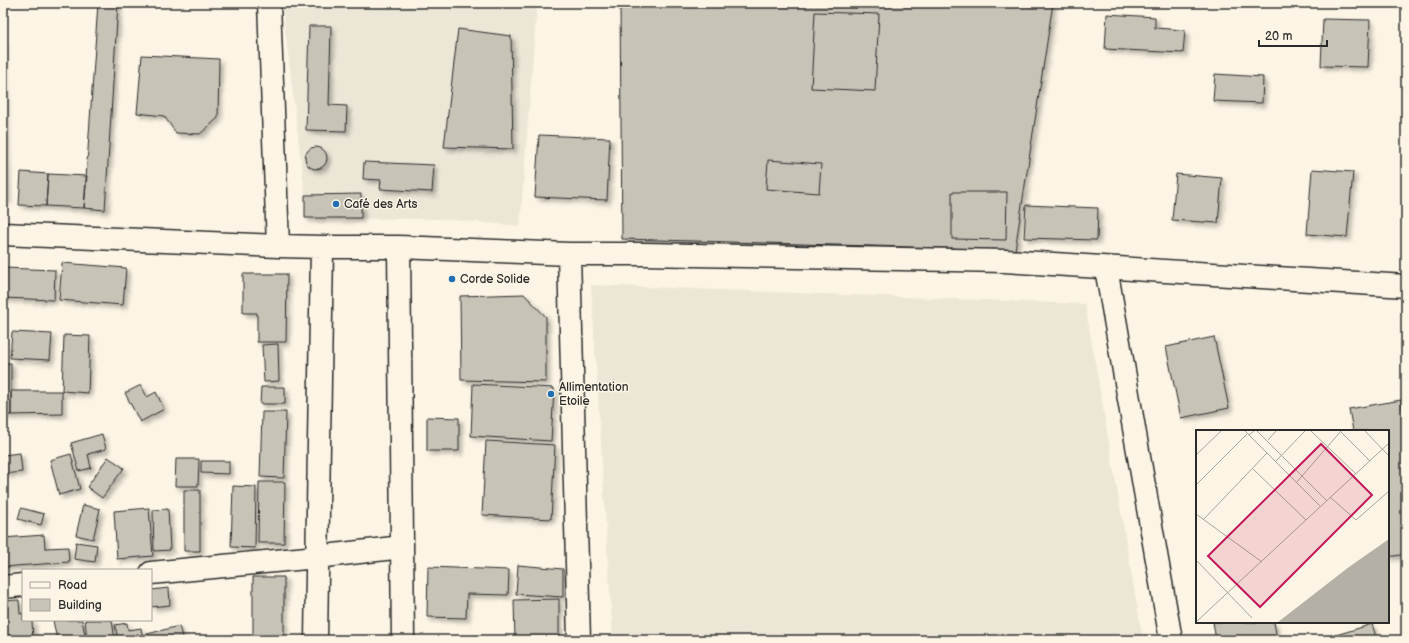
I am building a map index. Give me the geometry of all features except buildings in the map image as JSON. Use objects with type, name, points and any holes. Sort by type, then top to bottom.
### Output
[{"type":"street","points":[[269,3],[278,246]]},
{"type":"street","points":[[3,234],[278,246],[399,247],[569,254],[644,254],[1004,261],[1406,286]]},
{"type":"street","points":[[316,640],[322,247]]},
{"type":"street","points":[[399,247],[403,640]]},
{"type":"street","points":[[569,254],[579,640]]},
{"type":"street","points":[[1106,268],[1171,640]]},
{"type":"street","points":[[152,573],[317,557],[402,546]]},
{"type":"street","points":[[3,587],[22,585]]},
{"type":"shaded area","points":[[282,3],[537,3],[520,226],[438,219],[305,218],[305,195]]},
{"type":"shaded area","points":[[591,285],[1085,304],[1143,640],[613,640]]},
{"type":"place","name":"Café des Arts","points":[[336,204]]},
{"type":"place","name":"Corde Solide","points":[[452,279]]},
{"type":"place","name":"Allimentation Etoile","points":[[551,394]]}]
